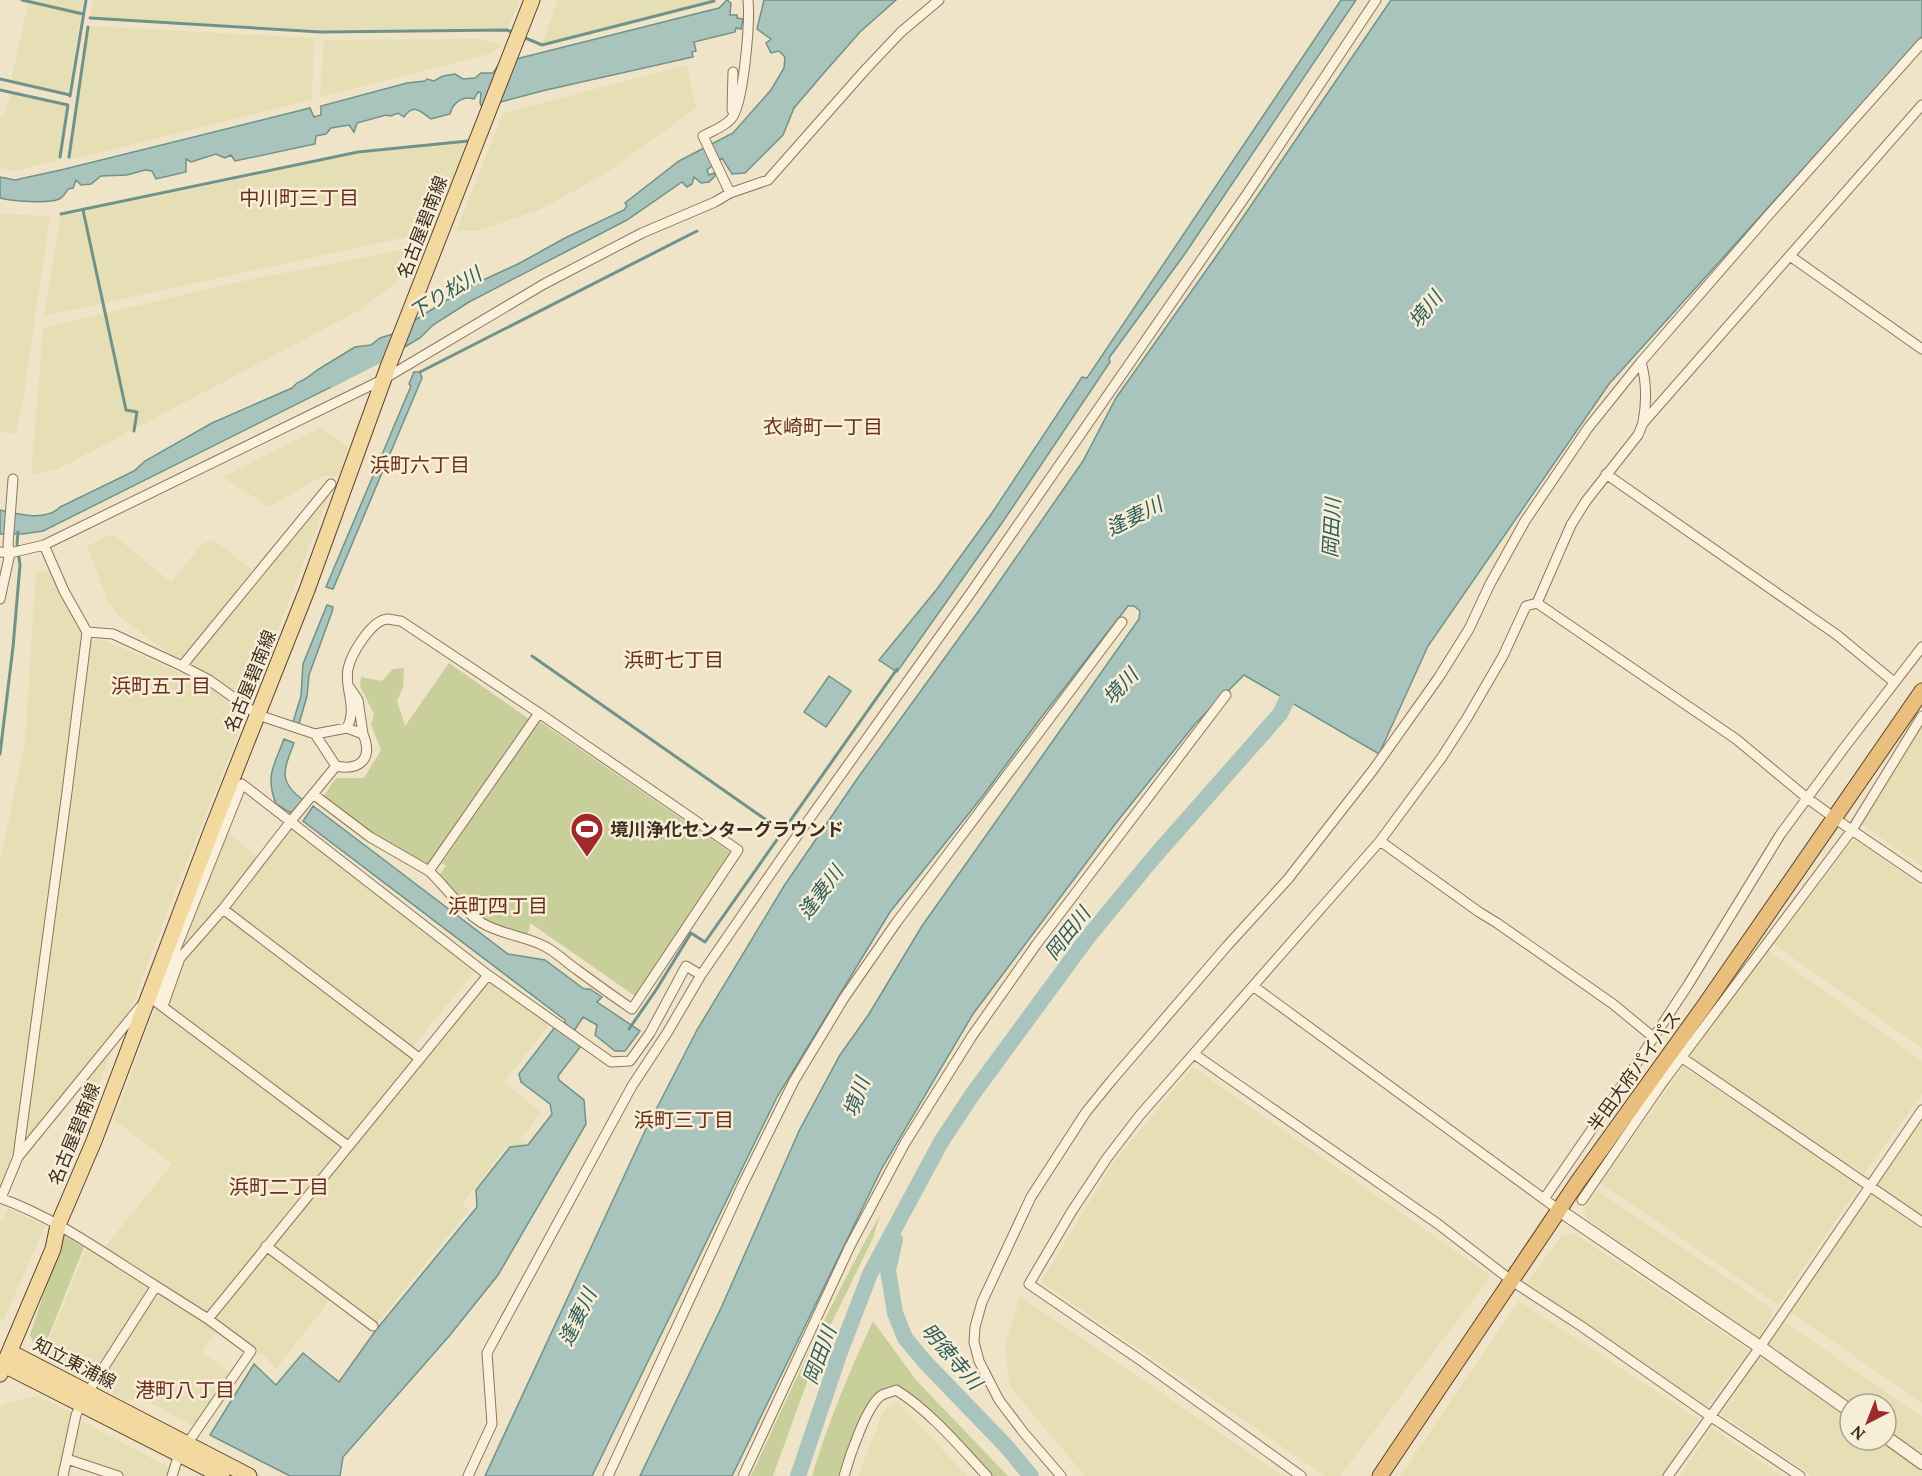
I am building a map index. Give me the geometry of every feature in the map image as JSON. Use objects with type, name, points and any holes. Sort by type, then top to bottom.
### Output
[{"type":"highway","name":"半田大府パイパス","points":[[1380,1476],[1559,1210],[1705,1005],[1922,691]]},
{"type":"main road","name":"名古屋碧南線","points":[[3,1360],[52,1249],[58,1225],[94,1141],[146,1001],[307,590],[386,373],[532,0]]},
{"type":"main road","name":"知立東浦線","points":[[3,1360],[84,1398],[183,1449],[249,1476]]},
{"type":"main road","name":"知立東浦線","points":[[183,1449],[222,1476]]},
{"type":"street","points":[[728,190],[703,136],[732,119],[737,109],[745,56],[748,0]]},
{"type":"street","points":[[8,550],[44,545],[386,373],[544,284],[642,233],[715,202],[728,190],[768,180],[901,32],[939,0]]},
{"type":"street","points":[[468,1476],[492,1424],[487,1353],[632,1086],[667,1034],[701,975],[970,594],[1247,194],[1376,0]]},
{"type":"street","points":[[1061,1476],[999,1400],[979,1361],[974,1342],[975,1327],[982,1302],[1031,1197],[1086,1112],[1227,946],[1288,879],[1373,770],[1439,677],[1469,629],[1490,584],[1525,521],[1588,428],[1604,411],[1641,362],[1766,218],[1922,44]]},
{"type":"street","points":[[732,119],[733,72]]},
{"type":"street","points":[[1643,423],[1922,105]]},
{"type":"street","points":[[1790,256],[1922,349]]},
{"type":"street","points":[[1537,603],[1571,525],[1606,474],[1638,435],[1646,406],[1646,381],[1641,362]]},
{"type":"street","points":[[1606,474],[1837,635],[1894,682]]},
{"type":"street","points":[[0,599],[8,550],[13,479]]},
{"type":"street","points":[[182,666],[331,484]]},
{"type":"street","points":[[44,545],[64,591],[87,632],[68,792],[18,1158],[1,1198],[58,1225],[208,1319],[251,1351],[183,1449],[172,1476]]},
{"type":"street","points":[[1301,1476],[1143,1362],[1029,1284],[1072,1211],[1107,1158],[1140,1115],[1380,841],[1442,757],[1503,656],[1526,606],[1537,603],[1736,739],[1829,814]]},
{"type":"street","points":[[313,794],[370,837],[429,871],[444,885],[455,901],[482,922],[504,933],[531,940],[548,948],[633,1009],[738,850],[401,621],[386,619],[374,625],[354,652],[348,670],[352,717],[347,728]]},
{"type":"street","points":[[608,1476],[746,1178],[795,1081],[844,998],[896,923],[1122,622]]},
{"type":"street","points":[[87,632],[113,634],[182,666],[209,680],[258,715],[315,734],[347,728],[363,734]]},
{"type":"street","points":[[1544,1199],[1688,985],[1780,835],[1922,647]]},
{"type":"street","points":[[315,734],[336,766],[350,769],[360,764],[367,755],[358,700],[349,686]]},
{"type":"street","points":[[743,1476],[850,1246],[905,1143],[972,1036],[1036,945],[1226,695]]},
{"type":"street","points":[[429,871],[539,713]]},
{"type":"street","points":[[1582,1200],[1681,1057],[1852,830],[1922,716]]},
{"type":"street","points":[[164,1006],[180,958],[223,909],[336,766]]},
{"type":"street","points":[[348,1146],[155,1001],[242,784],[488,975],[611,1062],[630,1061],[650,1033],[686,966],[701,975]]},
{"type":"street","points":[[1840,822],[1922,878]]},
{"type":"street","points":[[1380,841],[1613,1004],[1653,1037]]},
{"type":"street","points":[[223,909],[419,1058]]},
{"type":"street","points":[[208,1319],[488,975]]},
{"type":"street","points":[[1253,986],[1559,1210],[1838,1402]]},
{"type":"street","points":[[18,1158],[146,1001]]},
{"type":"street","points":[[1194,1054],[1438,1224],[1512,1281],[1800,1476]]},
{"type":"street","points":[[1681,1057],[1922,1222]]},
{"type":"street","points":[[1668,1476],[1760,1347],[1922,1110]]},
{"type":"street","points":[[266,1246],[373,1326]]},
{"type":"street","points":[[63,1476],[76,1415],[84,1398],[156,1286]]},
{"type":"street","points":[[844,1476],[865,1418],[881,1395],[896,1390],[930,1418],[987,1476]]},
{"type":"street","points":[[1898,1446],[1922,1463]]},
{"type":"street","points":[[67,1459],[118,1476]]},
{"type":"shaded area","points":[[29,0],[83,0],[68,93],[11,80]]},
{"type":"shaded area","points":[[93,0],[519,0],[508,29],[321,30],[90,17]]},
{"type":"shaded area","points":[[558,0],[712,0],[542,44]]},
{"type":"shaded area","points":[[90,26],[314,38],[312,100],[69,160]]},
{"type":"shaded area","points":[[483,39],[501,45],[493,53],[320,97],[324,40]]},
{"type":"shaded area","points":[[687,65],[696,108],[606,173],[541,209],[477,231],[456,231],[503,113]]},
{"type":"shaded area","points":[[11,94],[66,106],[58,160],[14,171],[0,168],[0,116],[3,116]]},
{"type":"shaded area","points":[[468,141],[434,231],[44,316],[60,217],[358,154]]},
{"type":"shaded area","points":[[0,214],[50,216],[16,434],[0,431]]},
{"type":"shaded area","points":[[421,246],[416,267],[360,310],[60,468],[31,475],[43,328],[233,283]]},
{"type":"shaded area","points":[[320,428],[348,446],[339,476],[323,476],[269,507],[223,477]]},
{"type":"shaded area","points":[[332,488],[249,705],[186,665]]},
{"type":"shaded area","points":[[112,534],[171,582],[203,543],[214,540],[256,573],[180,662],[119,616],[108,601],[87,546]]},
{"type":"shaded area","points":[[50,569],[84,636],[15,1151],[0,1184],[0,862],[25,741],[36,574]]},
{"type":"shaded area","points":[[91,640],[104,640],[206,684],[246,715],[128,1016],[21,1148],[61,876]]},
{"type":"shaded area","points":[[1922,723],[1922,866],[1861,824]]},
{"type":"shaded area","points":[[293,827],[475,971],[412,1047],[226,909]]},
{"type":"shaded area","points":[[228,833],[260,859],[180,954]]},
{"type":"shaded area","points":[[1854,839],[1922,887],[1922,1048],[1773,944]]},
{"type":"shaded area","points":[[223,915],[416,1058],[347,1141],[167,1004],[183,959]]},
{"type":"shaded area","points":[[1767,950],[1922,1061],[1922,1094],[1864,1174],[1685,1055]]},
{"type":"shaded area","points":[[487,978],[549,1025],[504,1082],[541,1112],[521,1139],[528,1144],[506,1147],[462,1204],[469,1210],[376,1324],[271,1245]]},
{"type":"shaded area","points":[[159,1005],[341,1146],[207,1314],[104,1248],[172,1164],[114,1120],[155,1008]]},
{"type":"shaded area","points":[[114,1045],[92,1103],[77,1091]]},
{"type":"shaded area","points":[[1193,1067],[1491,1276],[1340,1476],[1325,1476],[1041,1282],[1113,1163]]},
{"type":"shaded area","points":[[1683,1067],[1860,1185],[1778,1305],[1601,1183]]},
{"type":"shaded area","points":[[1922,1120],[1922,1216],[1875,1184]]},
{"type":"shaded area","points":[[1598,1191],[1774,1310],[1759,1338],[1586,1218],[1584,1208]]},
{"type":"shaded area","points":[[1872,1194],[1922,1230],[1922,1403],[1789,1311]]},
{"type":"shaded area","points":[[8,1208],[45,1226],[4,1319],[0,1322],[0,1220],[2,1221]]},
{"type":"shaded area","points":[[1575,1234],[1749,1350],[1707,1407],[1527,1283],[1562,1235]]},
{"type":"shaded area","points":[[86,1248],[149,1286],[88,1382],[42,1359]]},
{"type":"shaded area","points":[[267,1251],[330,1300],[276,1369],[264,1356],[212,1319]]},
{"type":"shaded area","points":[[157,1291],[217,1330],[202,1353],[230,1372],[195,1427],[143,1399],[124,1401],[97,1385]]},
{"type":"shaded area","points":[[1020,1297],[1283,1476],[1085,1476],[1010,1387],[1005,1345]]},
{"type":"shaded area","points":[[1519,1301],[1699,1420],[1661,1476],[1400,1476]]},
{"type":"shaded area","points":[[1782,1320],[1886,1392],[1838,1392],[1838,1396],[1765,1344]]},
{"type":"shaded area","points":[[1760,1357],[1838,1412],[1838,1452],[1896,1452],[1922,1470],[1922,1476],[1812,1476],[1721,1414]]},
{"type":"shaded area","points":[[36,1396],[74,1413],[60,1476],[0,1476],[0,1408],[2,1405]]},
{"type":"shaded area","points":[[1898,1400],[1922,1417],[1922,1455],[1898,1438]]},
{"type":"shaded area","points":[[898,1402],[967,1476],[858,1476],[884,1410]]},
{"type":"shaded area","points":[[82,1421],[170,1468],[167,1476],[126,1476],[70,1457]]},
{"type":"shaded area","points":[[1712,1428],[1782,1476],[1680,1476]]},
{"type":"green space","points":[[449,663],[529,719],[426,869],[321,800],[336,778],[364,778],[381,750],[371,725],[374,714],[360,686],[361,677],[382,681],[393,669],[404,668],[403,687],[397,701],[405,726]]},
{"type":"green space","name":"境川浄化センターグラウンド","points":[[539,721],[733,854],[635,996],[530,923],[529,931],[523,938],[481,923],[439,881],[440,874],[446,866],[442,863]]},
{"type":"green space","points":[[880,1215],[873,1238],[819,1349],[773,1476],[751,1476],[829,1311]]},
{"type":"green space","points":[[63,1234],[84,1247],[40,1358],[30,1335]]},
{"type":"green space","points":[[873,1321],[916,1380],[1008,1476],[988,1476],[896,1391],[873,1405],[849,1447],[838,1476],[812,1476],[840,1398]]},
{"type":"water","points":[[727,0],[731,3],[730,15],[737,15],[737,18],[743,19],[741,29],[736,28],[735,32],[694,42],[696,51],[692,52],[693,57],[482,107],[481,93],[478,92],[474,99],[466,98],[459,101],[453,106],[450,114],[431,119],[414,109],[404,117],[398,113],[357,123],[354,132],[349,125],[331,128],[326,134],[316,136],[315,144],[235,161],[231,155],[225,158],[216,154],[191,162],[186,159],[186,172],[156,179],[152,171],[145,170],[127,175],[101,176],[91,184],[81,185],[76,180],[73,188],[68,189],[62,197],[54,201],[0,198],[0,177],[15,180],[65,169],[310,108],[314,117],[321,115],[321,106],[407,83],[427,79],[434,81],[443,76],[455,74],[463,79],[475,78],[481,73],[493,73],[501,61],[719,8]]},
{"type":"water","points":[[764,0],[896,0],[860,32],[823,74],[794,108],[783,135],[745,173],[732,174],[722,158],[707,170],[709,175],[714,173],[715,176],[709,182],[701,183],[694,177],[692,184],[687,187],[682,182],[627,220],[469,302],[403,348],[381,357],[362,359],[354,365],[345,380],[43,531],[0,534],[0,510],[31,516],[54,512],[134,471],[145,461],[212,423],[292,388],[355,347],[371,345],[380,338],[393,334],[466,288],[624,210],[627,206],[625,203],[679,161],[733,133],[771,90],[784,68],[785,57],[779,51],[771,53],[766,43],[771,39],[757,29]]},
{"type":"water","points":[[1341,0],[1356,0],[1184,255],[1109,358],[1110,362],[1004,520],[897,672],[879,660],[937,589],[992,513],[1082,377],[1087,378]]},
{"type":"water","points":[[1391,0],[1922,0],[1922,37],[1609,384],[1428,646],[1379,754],[1244,675],[1195,724],[1116,823],[973,1014],[882,1168],[732,1476],[640,1476],[722,1306],[799,1131],[840,1055],[869,1014],[922,926],[1139,619],[1140,611],[1134,606],[1128,606],[982,797],[890,912],[777,1097],[592,1476],[485,1476],[645,1131],[697,1030],[784,886],[857,779],[983,605],[1083,461],[1116,398],[1222,248]]},
{"type":"water","points":[[414,372],[420,372],[422,378],[333,589],[326,587],[411,386],[409,384]]},
{"type":"water","points":[[327,605],[333,607],[332,612],[309,675],[307,696],[299,724],[293,722],[301,696],[303,664]]},
{"type":"water","points":[[829,676],[851,691],[826,727],[804,712]]},
{"type":"water","points":[[284,739],[294,743],[286,768],[286,781],[303,800],[291,813],[276,804],[271,785],[272,771]]},
{"type":"water","points":[[313,806],[508,954],[545,960],[584,989],[590,989],[602,997],[597,1002],[640,1031],[625,1051],[615,1051],[595,1035],[597,1025],[583,1017],[574,1031],[565,1023],[565,1020],[303,821]]},
{"type":"water","points":[[555,1027],[581,1046],[558,1076],[559,1080],[584,1100],[586,1124],[498,1275],[450,1335],[343,1457],[340,1476],[290,1476],[210,1435],[254,1364],[276,1385],[303,1353],[339,1382],[376,1330],[477,1207],[476,1190],[510,1147],[528,1145],[552,1114],[550,1104],[521,1082],[519,1074]]},
{"type":"waterway","points":[[22,0],[83,14]]},
{"type":"waterway","points":[[70,96],[86,0]]},
{"type":"waterway","points":[[523,37],[542,45],[714,1]]},
{"type":"waterway","points":[[90,18],[321,32],[507,30],[514,33]]},
{"type":"waterway","points":[[69,157],[88,27]]},
{"type":"waterway","points":[[0,79],[70,95]]},
{"type":"waterway","points":[[0,90],[68,105]]},
{"type":"waterway","points":[[60,157],[68,105]]},
{"type":"waterway","points":[[61,214],[358,152],[468,141]]},
{"type":"waterway","points":[[83,210],[126,410],[137,412],[134,431]]},
{"type":"waterway","points":[[420,372],[697,231]]},
{"type":"waterway","name":"下り松川","points":[[331,379],[394,347]]},
{"type":"waterway","points":[[0,754],[20,565],[18,532]]},
{"type":"waterway","points":[[532,656],[782,831]]},
{"type":"waterway","points":[[629,1029],[691,933],[705,942],[897,669]]},
{"type":"waterway","name":"岡田川","points":[[798,1476],[840,1352],[870,1274],[941,1142],[972,1095],[1088,937],[1154,857],[1280,714],[1296,681]]},
{"type":"waterway","name":"明徳寺川","points":[[895,1240],[888,1270],[895,1313],[905,1338],[1031,1476]]},
{"type":"place","name":"境川浄化センターグラウンド","points":[[587,858]]},
{"type":"district","name":"中川町三丁目","points":[[299,197]]},
{"type":"district","name":"衣崎町一丁目","points":[[823,426]]},
{"type":"district","name":"浜町六丁目","points":[[420,464]]},
{"type":"district","name":"浜町七丁目","points":[[674,659]]},
{"type":"district","name":"浜町五丁目","points":[[161,685]]},
{"type":"district","name":"浜町四丁目","points":[[498,905]]},
{"type":"district","name":"浜町三丁目","points":[[684,1119]]},
{"type":"district","name":"浜町二丁目","points":[[279,1186]]},
{"type":"district","name":"港町八丁目","points":[[185,1389]]},
{"type":"water label","name":"境川","points":[[1425,309]]},
{"type":"water label","name":"逢妻川","points":[[1134,516]]},
{"type":"water label","name":"境川","points":[[1120,686]]},
{"type":"water label","name":"逢妻川","points":[[820,892]]},
{"type":"water label","name":"境川","points":[[856,1097]]},
{"type":"water label","name":"逢妻川","points":[[577,1317]]}]
